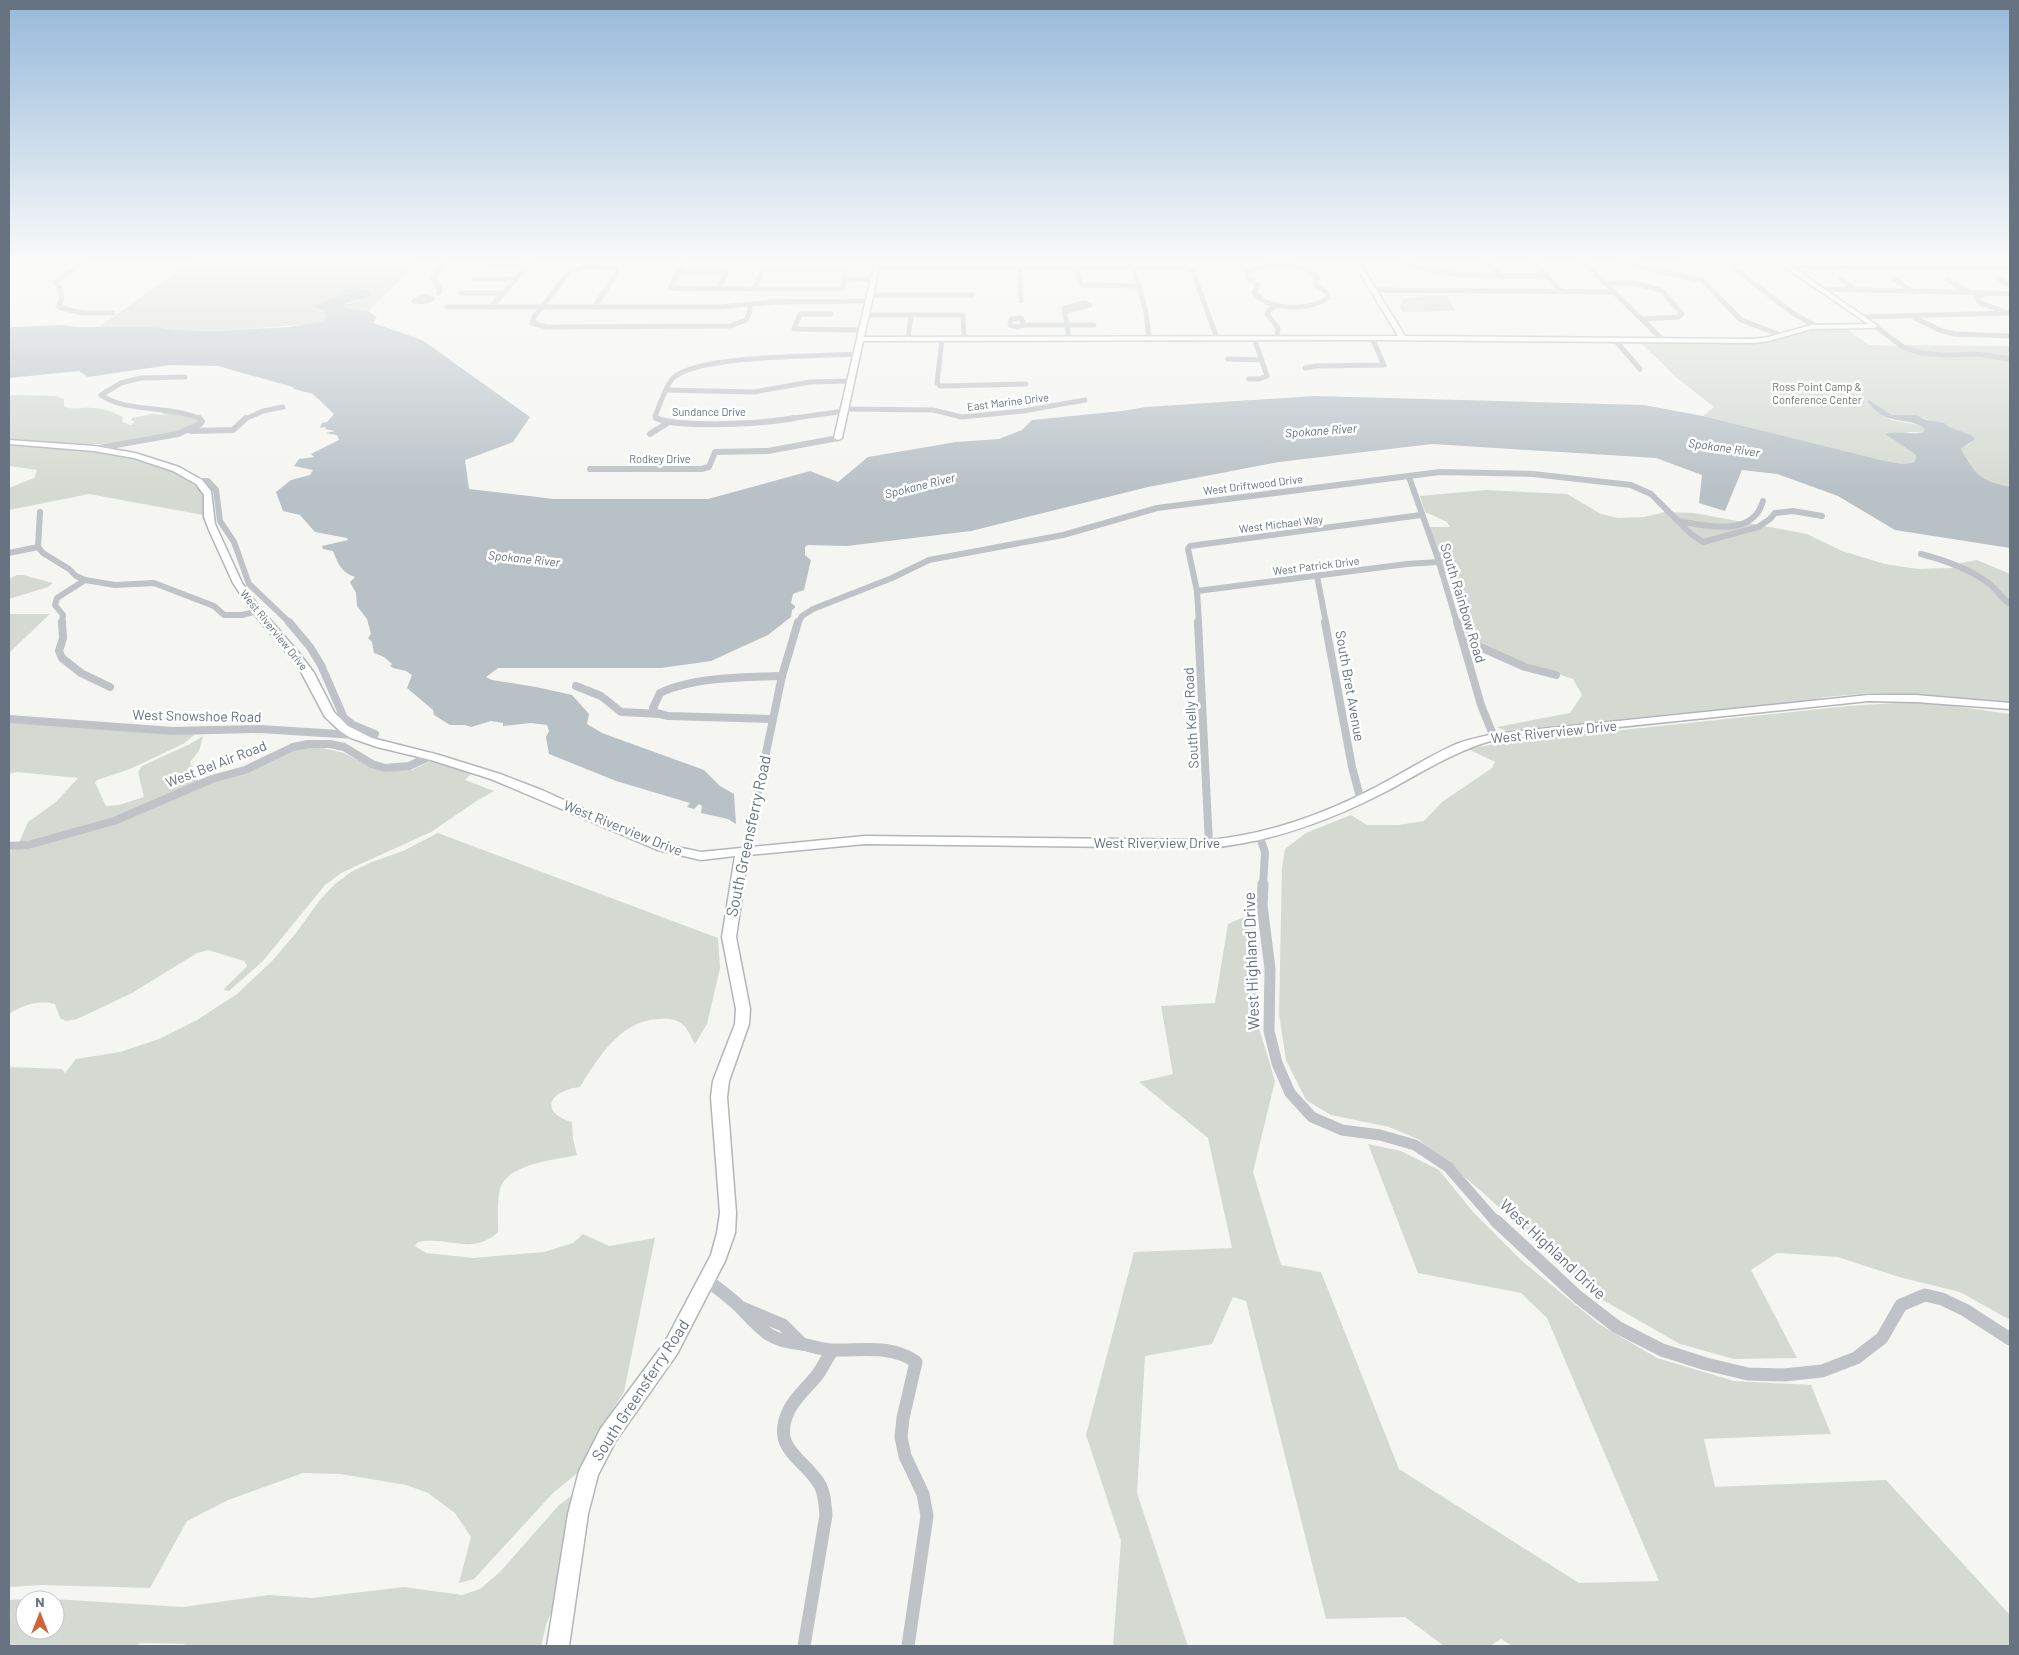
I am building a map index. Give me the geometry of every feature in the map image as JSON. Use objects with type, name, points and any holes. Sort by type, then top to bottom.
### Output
[{"type":"street","points":[[838,438],[860,339],[1403,338],[1754,341],[1771,337]]},
{"type":"street","points":[[1891,337],[1910,350],[1944,355],[1977,354],[2010,359]]},
{"type":"street","points":[[1249,379],[1259,379],[1267,376],[1254,338]]},
{"type":"street","points":[[1304,368],[1384,364],[1372,338]]},
{"type":"street","points":[[942,339],[937,383],[940,386],[1026,384]]},
{"type":"street","points":[[1614,339],[1640,369]]},
{"type":"street","points":[[677,366],[686,370],[745,359],[857,354]]},
{"type":"street","points":[[1228,359],[1262,360]]},
{"type":"street","name":"Sundance Drive","points":[[686,370],[673,377],[666,390],[655,416],[660,420],[670,422],[767,422],[819,412],[844,410]]},
{"type":"street","points":[[180,432],[198,426],[202,420],[172,410],[147,408],[107,399],[102,395],[120,383],[141,378],[185,377]]},
{"type":"street","points":[[666,390],[765,391],[810,382],[850,381]]},
{"type":"street","name":"East Marine Drive","points":[[844,410],[932,410],[962,417],[1023,411],[1084,400]]},
{"type":"street","points":[[99,448],[120,441],[180,432],[233,430],[239,427],[246,418],[265,410],[283,407]]},
{"type":"street","points":[[650,434],[670,422]]},
{"type":"street","name":"Rodkey Drive","points":[[590,469],[700,469],[709,466],[715,452],[768,451],[838,438]]},
{"type":"street","name":"West Riverview Drive","points":[[9,442],[120,451],[167,465],[205,487],[209,494],[209,514],[212,529],[240,589],[291,648],[306,670],[334,721],[355,735],[432,756],[521,786],[647,841],[673,850],[701,856],[865,840],[1209,844],[1240,842],[1300,826],[1361,801],[1452,750],[1471,742],[1494,737],[1817,705],[1858,699],[1925,698],[2010,706]]},
{"type":"street","name":"West Driftwood Drive","points":[[830,603],[892,578],[929,560],[1063,535],[1157,508],[1440,472],[1473,471],[1542,474],[1636,486],[1651,493],[1680,521]]},
{"type":"street","name":"South Rainbow Road","points":[[1408,477],[1438,562],[1481,705],[1494,737]]},
{"type":"street","name":"West Riverview Drive","points":[[198,482],[208,480],[216,490],[220,521],[234,542],[250,584],[291,624],[310,647],[321,665],[344,718],[353,725],[375,734]]},
{"type":"street","points":[[1680,521],[1710,526],[1736,526],[1752,518],[1762,506],[1763,501]]},
{"type":"street","points":[[40,512],[38,547],[43,553],[84,580],[115,585],[154,584],[207,603],[220,610],[224,615],[231,616],[257,609]]},
{"type":"street","points":[[1680,521],[1693,537],[1701,542],[1707,542],[1756,529],[1772,518],[1775,513],[1807,513],[1822,516]]},
{"type":"street","name":"West Michael Way","points":[[1197,591],[1188,548],[1190,546],[1421,515]]},
{"type":"street","points":[[9,553],[38,547]]},
{"type":"street","points":[[1921,554],[1947,562],[1984,580],[2000,597],[2010,604]]},
{"type":"street","name":"West Patrick Drive","points":[[1197,591],[1438,562]]},
{"type":"street","points":[[230,568],[243,567]]},
{"type":"street","name":"South Bret Avenue","points":[[1317,576],[1352,767],[1361,801]]},
{"type":"street","points":[[84,580],[57,598],[55,605],[63,615],[60,624],[63,639],[58,650],[70,666],[110,687]]},
{"type":"street","name":"South Kelly Road","points":[[1197,591],[1209,844]]},
{"type":"street","name":"South Greensferry Road","points":[[558,1646],[582,1490],[589,1471],[608,1435],[671,1348],[719,1256],[726,1233],[728,1213],[718,1108],[721,1081],[742,1024],[743,1008],[729,937],[742,852],[747,844],[772,719],[798,622],[802,616],[813,609],[830,603]]},
{"type":"street","points":[[1462,639],[1526,667],[1556,675]]},
{"type":"street","points":[[660,714],[653,710],[653,706],[660,693],[670,689],[702,682],[782,676]]},
{"type":"street","points":[[576,686],[601,696],[621,712],[668,716],[772,719]]},
{"type":"street","points":[[320,696],[332,692]]},
{"type":"street","name":"West Snowshoe Road","points":[[9,719],[173,731],[260,729],[355,735]]},
{"type":"street","name":"West Bel Air Road","points":[[9,846],[28,845],[114,821],[212,779],[246,770],[293,747],[308,744],[330,744],[344,747],[372,764],[386,768],[409,766],[432,756]]},
{"type":"street","name":"West Highland Drive","points":[[1260,838],[1265,852],[1262,905],[1270,969],[1269,1031],[1277,1063],[1290,1093],[1312,1116],[1342,1130],[1380,1135],[1415,1145],[1448,1167],[1501,1226],[1578,1296],[1616,1326],[1662,1350],[1706,1364],[1748,1374],[1784,1375],[1822,1371],[1856,1358],[1882,1338],[1901,1305],[1924,1295],[1965,1310],[2010,1339]]},
{"type":"street","points":[[707,1280],[740,1307],[756,1327],[786,1343],[832,1350],[885,1350],[909,1355],[916,1362],[902,1423],[901,1438],[904,1453],[925,1502],[927,1516],[908,1646]]},
{"type":"street","points":[[804,1646],[826,1516],[825,1498],[819,1484],[790,1454],[784,1442],[783,1430],[791,1405],[819,1373],[832,1350]]},
{"type":"green space","name":"Ross Point Camp & Conference Center","points":[[1779,337],[1858,337],[1869,345],[1897,346],[1907,350],[2010,360],[2010,487],[1985,479],[1975,471],[1961,449],[1970,444],[1971,435],[1923,418],[1892,415],[1874,403],[1871,406],[1891,420],[1919,425],[1924,428],[1924,432],[1909,432],[1892,439],[1916,455],[1915,462],[1903,464],[1885,461],[1703,416],[1714,407],[1677,378],[1639,341],[1762,342]]},
{"type":"green space","points":[[1904,345],[2010,346],[2010,358],[1976,352],[1930,353]]},
{"type":"green space","points":[[9,395],[55,396],[64,399],[64,406],[74,409],[96,408],[112,412],[123,417],[122,422],[131,425],[135,422],[131,420],[132,418],[152,414],[165,415],[161,412],[167,409],[200,421],[179,432],[103,444],[60,444],[9,440]]},
{"type":"green space","points":[[9,444],[112,452],[163,466],[185,478],[204,494],[203,515],[89,494],[9,510],[9,488],[34,478],[37,470],[9,466]]},
{"type":"green space","points":[[1486,490],[1567,494],[1601,514],[1618,518],[1644,517],[1665,512],[1694,513],[1807,534],[1842,551],[1885,564],[1918,569],[1952,568],[1961,563],[1977,560],[2010,574],[2010,702],[1870,693],[1826,697],[1772,707],[1510,733],[1497,727],[1570,713],[1582,695],[1573,679],[1469,644],[1451,581],[1444,571],[1429,527],[1450,527],[1447,522],[1425,512],[1420,496]]},
{"type":"green space","points":[[17,575],[53,583],[48,587],[9,599],[9,579]]},
{"type":"green space","points":[[9,614],[50,614],[9,653]]},
{"type":"green space","points":[[1933,703],[2010,714],[2010,1320],[1960,1292],[1899,1277],[1838,1257],[1777,1253],[1751,1270],[1797,1358],[1734,1359],[1680,1344],[1594,1295],[1479,1189],[1418,1139],[1389,1127],[1331,1115],[1306,1100],[1286,1060],[1279,1014],[1282,868],[1285,849],[1306,833],[1351,815],[1367,825],[1399,825],[1424,821],[1442,802],[1492,768],[1495,762],[1468,749],[1500,743],[1848,706]]},
{"type":"green space","points":[[9,721],[198,732],[183,744],[130,769],[97,780],[95,783],[106,806],[119,805],[144,797],[138,772],[142,766],[203,736],[199,751],[190,762],[199,783],[114,819],[18,845],[28,822],[56,802],[78,778],[17,772],[9,774]]},
{"type":"green space","points":[[319,747],[344,753],[369,766],[382,770],[412,770],[431,761],[451,765],[471,774],[465,780],[494,791],[431,832],[343,872],[325,885],[263,961],[229,991],[224,990],[247,966],[244,961],[208,950],[197,953],[132,993],[77,1019],[66,1021],[60,1018],[55,1004],[49,1003],[31,1004],[9,1014],[9,851],[114,823],[294,748]]},
{"type":"green space","points":[[438,833],[718,938],[720,968],[707,1024],[695,1044],[684,1026],[672,1019],[646,1021],[622,1033],[603,1053],[580,1087],[561,1092],[552,1102],[555,1113],[561,1118],[572,1122],[573,1139],[577,1155],[532,1164],[511,1174],[504,1181],[500,1189],[498,1199],[498,1232],[488,1239],[479,1243],[469,1244],[440,1241],[418,1242],[415,1246],[426,1253],[473,1258],[544,1252],[573,1243],[583,1234],[609,1246],[655,1238],[624,1392],[595,1437],[581,1470],[553,1493],[474,1579],[459,1583],[471,1537],[455,1513],[428,1493],[406,1485],[341,1474],[303,1473],[228,1500],[187,1521],[150,1588],[42,1585],[9,1587],[9,1067],[62,1069],[65,1073],[76,1059],[120,1052],[159,1039],[197,1020],[237,994],[272,961],[296,933],[319,901],[335,884],[351,872],[403,851]]},
{"type":"green space","points":[[1255,912],[1258,1025],[1275,1081],[1253,1172],[1281,1265],[1321,1272],[1399,1469],[1579,1583],[1659,1581],[1547,1318],[1521,1293],[1418,1273],[1368,1144],[1401,1151],[1439,1170],[1474,1213],[1522,1261],[1599,1324],[1657,1358],[1734,1381],[1811,1385],[1831,1434],[1704,1439],[1715,1487],[1886,1480],[2010,1615],[2010,1646],[1512,1646],[1501,1639],[1490,1646],[1444,1646],[1405,1617],[1326,1619],[1246,1301],[1233,1297],[1212,1344],[1145,1356],[1137,1493],[1188,1646],[1113,1646],[1121,1541],[1086,1435],[1134,1252],[1232,1248],[1208,1138],[1139,1082],[1173,1074],[1161,1006],[1215,1003],[1228,924]]},
{"type":"green space","points":[[575,1493],[557,1598],[546,1625],[541,1646],[184,1646],[185,1644],[141,1643],[135,1646],[9,1646],[9,1601],[11,1600],[15,1600],[15,1640],[65,1640],[65,1600],[183,1607],[269,1595],[312,1598],[404,1587],[462,1595],[480,1589],[500,1572],[559,1505]]},
{"type":"water","name":"Spokane River","points":[[9,337],[414,337],[422,340],[530,417],[513,442],[465,460],[469,489],[554,499],[708,499],[810,471],[838,482],[868,457],[956,442],[999,439],[1022,430],[1032,420],[1146,407],[1314,396],[1643,405],[1703,416],[1885,461],[1903,464],[1915,462],[1916,455],[1885,434],[1919,433],[1924,432],[1924,428],[1917,424],[1882,415],[1867,401],[1869,400],[1892,415],[1916,415],[1926,420],[1944,423],[1949,427],[1971,435],[1975,439],[1961,449],[1975,471],[1985,479],[2010,487],[2010,548],[1895,530],[1838,496],[1777,474],[1742,470],[1725,511],[1699,503],[1702,475],[1656,458],[1432,444],[1279,462],[1148,487],[971,531],[847,546],[808,545],[805,547],[805,555],[811,560],[804,590],[793,594],[791,603],[795,608],[792,610],[791,617],[768,635],[711,661],[661,668],[498,668],[486,677],[492,680],[572,695],[589,714],[587,724],[602,733],[704,770],[720,786],[734,794],[736,824],[728,819],[701,813],[702,806],[699,804],[694,809],[687,807],[690,803],[616,781],[549,754],[546,737],[549,731],[547,725],[531,723],[503,726],[503,723],[491,721],[471,727],[450,725],[434,715],[433,710],[407,688],[412,675],[406,671],[393,668],[390,666],[392,664],[384,657],[374,653],[372,642],[368,638],[371,634],[367,619],[357,606],[356,593],[350,582],[355,577],[341,567],[333,551],[323,549],[322,546],[348,540],[347,538],[315,532],[300,515],[283,511],[276,492],[291,480],[310,475],[313,470],[294,466],[299,459],[314,457],[311,454],[339,440],[337,435],[326,433],[335,431],[325,429],[326,427],[320,428],[322,423],[327,422],[334,414],[313,394],[218,366],[170,365],[88,377],[79,371],[9,378]]}]
